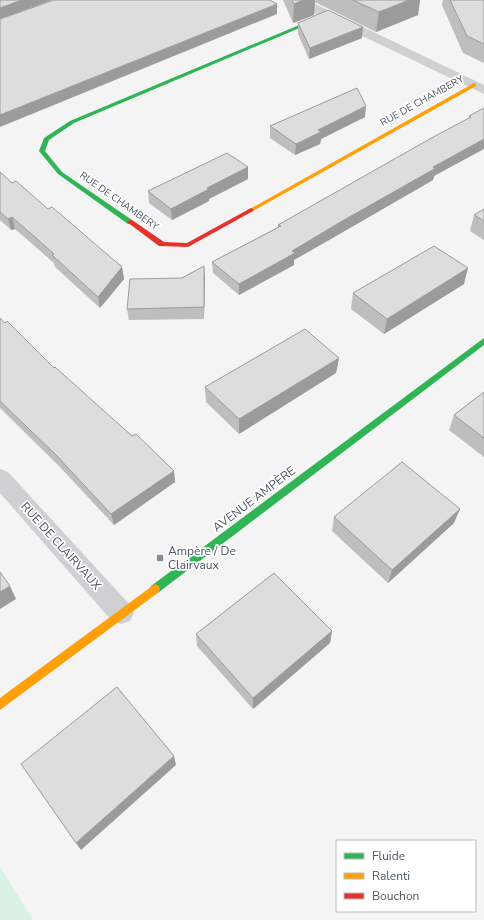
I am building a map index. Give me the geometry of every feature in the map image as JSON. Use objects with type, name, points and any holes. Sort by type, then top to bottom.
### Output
[{"type":"street","points":[[297,0],[479,87]]},
{"type":"street","name":"RUE DE CHAMBERY","points":[[326,15],[72,122],[46,139],[42,151],[60,173],[162,244],[188,244],[479,87]]},
{"type":"street","name":"AVENUE AMPÈRE","points":[[0,705],[484,341]]},
{"type":"street","name":"RUE DE CLAIRVAUX","points":[[0,478],[121,613]]},
{"type":"green space","points":[[0,867],[33,920],[0,920]]},
{"type":"building","points":[[0,0],[22,0],[0,8]]},
{"type":"building","points":[[54,0],[270,0],[277,4],[0,115],[0,19]]},
{"type":"building","points":[[292,0],[303,0],[294,4]]},
{"type":"building","points":[[353,0],[409,0],[379,12]]},
{"type":"building","points":[[450,0],[484,0],[484,44],[467,36]]},
{"type":"building","points":[[328,10],[363,27],[310,48],[298,23]]},
{"type":"building","points":[[357,88],[366,106],[318,130],[321,132],[296,144],[270,126]]},
{"type":"building","points":[[484,108],[484,139],[433,167],[436,168],[292,251],[295,253],[239,284],[212,262],[281,226],[278,225],[471,117],[469,116]]},
{"type":"building","points":[[227,153],[248,167],[171,209],[148,191]]},
{"type":"building","points":[[0,172],[12,183],[16,181],[48,209],[52,207],[122,267],[98,297],[52,255],[54,254],[12,217],[8,219],[0,212]]},
{"type":"building","points":[[484,209],[484,221],[474,215]]},
{"type":"building","points":[[434,246],[468,268],[387,319],[353,293]]},
{"type":"building","points":[[204,266],[204,307],[127,309],[130,279],[182,278]]},
{"type":"building","points":[[0,318],[5,323],[7,321],[54,368],[55,367],[132,436],[136,434],[174,471],[111,514],[56,455],[0,401]]},
{"type":"building","points":[[305,329],[339,358],[239,419],[205,387]]},
{"type":"building","points":[[484,392],[484,438],[454,415]]},
{"type":"building","points":[[402,462],[460,509],[392,570],[334,517]]},
{"type":"building","points":[[0,572],[10,586],[0,592]]},
{"type":"building","points":[[274,573],[332,631],[253,698],[196,634]]},
{"type":"building","points":[[117,687],[174,756],[76,843],[21,764]]},
{"type":"traffic: fast","points":[[130,222],[60,173],[42,151],[46,139],[72,122],[325,16]]},
{"type":"traffic: fast","points":[[155,589],[484,341]]},
{"type":"traffic: slow","points":[[251,210],[474,85]]},
{"type":"traffic: slow","points":[[0,705],[155,589]]},
{"type":"traffic: jam","points":[[130,222],[162,244],[188,245],[251,210]]},
{"type":"place","name":"Ampère / De Clairvaux","points":[[160,558]]}]
